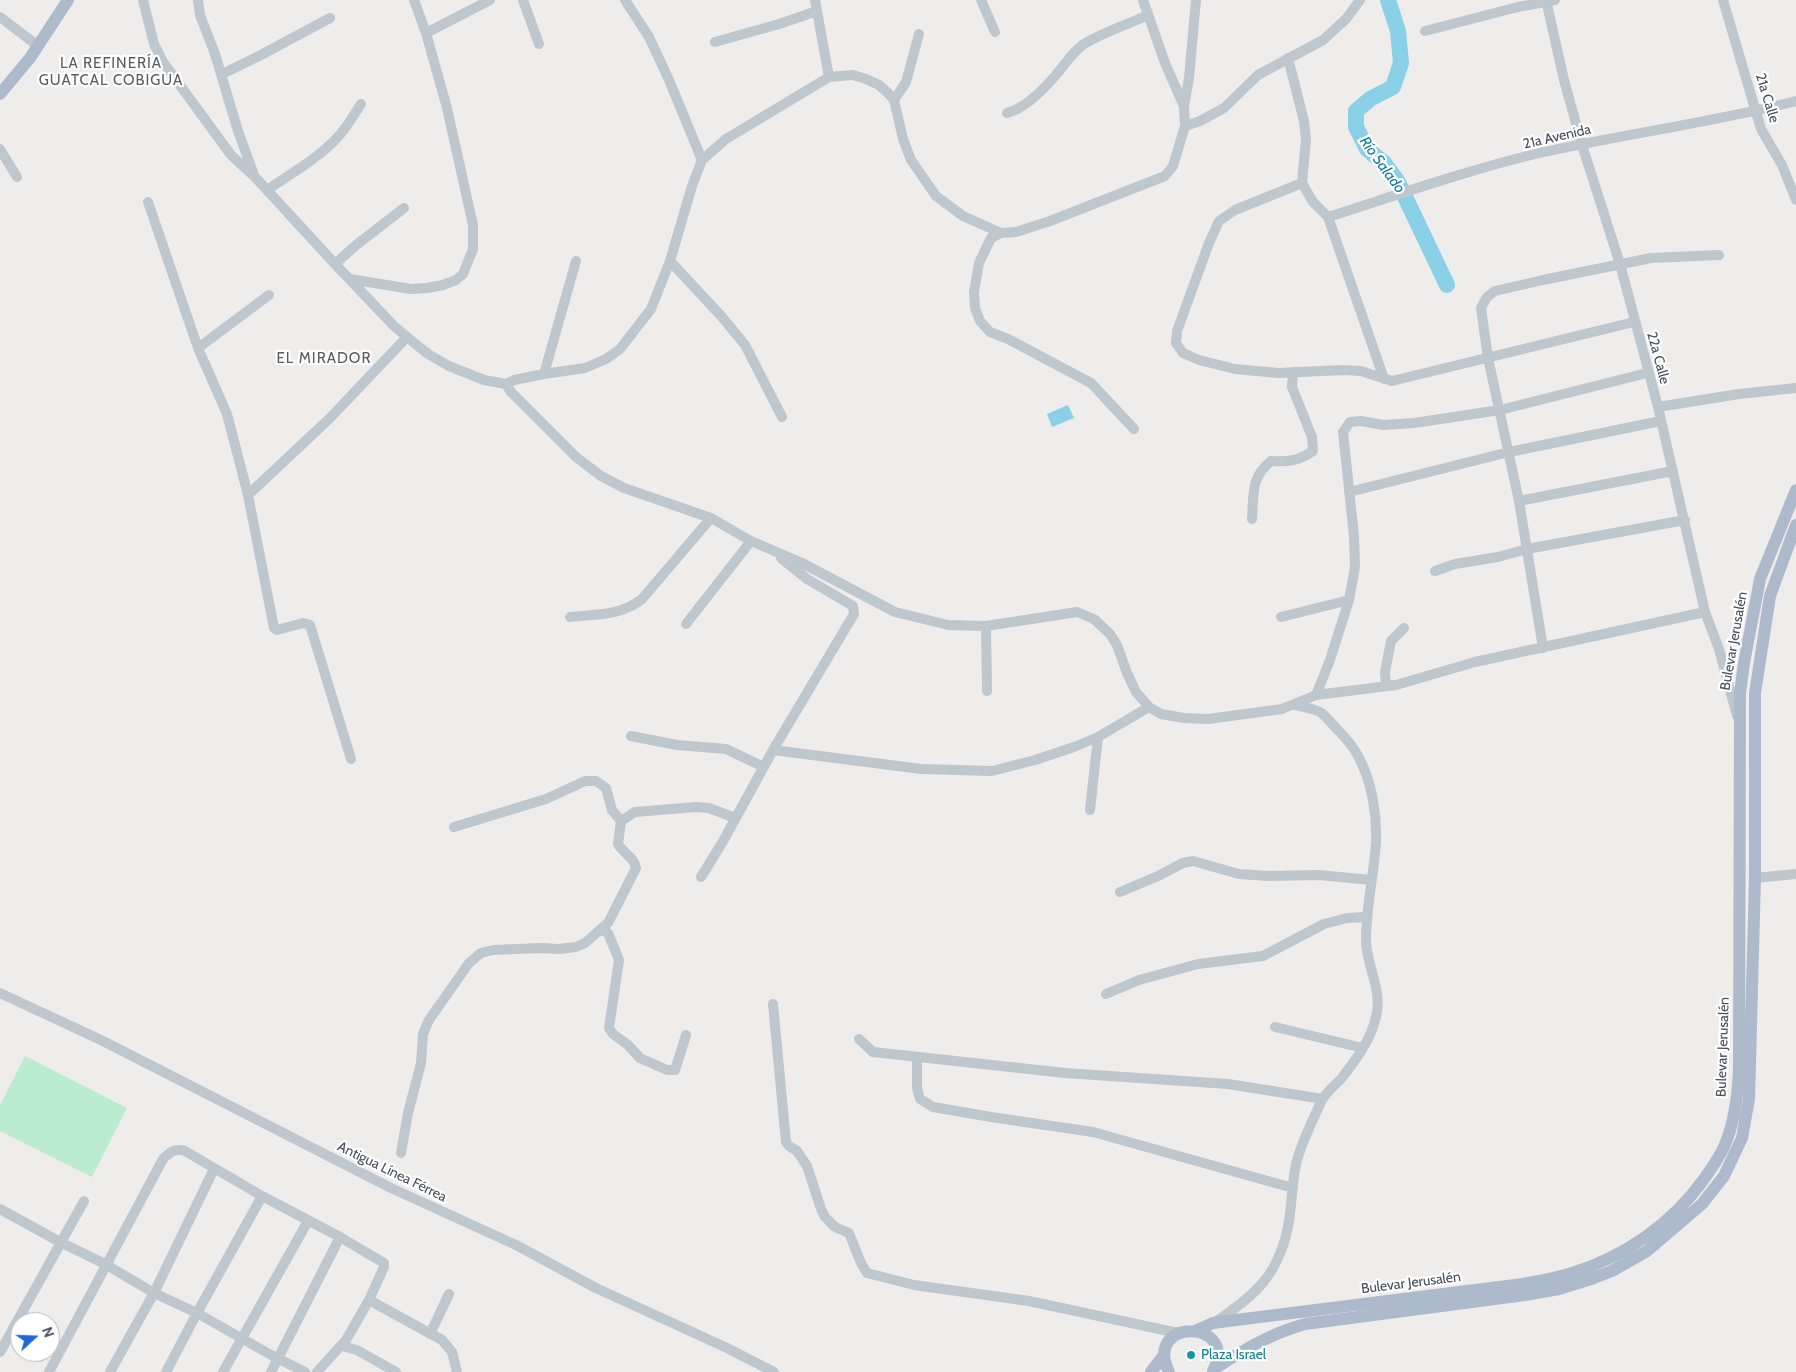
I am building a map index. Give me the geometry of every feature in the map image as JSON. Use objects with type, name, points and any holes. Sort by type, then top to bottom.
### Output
[{"type":"main road","points":[[0,94],[15,77],[58,0]]},
{"type":"main road","points":[[0,83],[35,43],[68,0]]},
{"type":"main road","name":"Bulevar Jerusalén","points":[[1178,1333],[1186,1330],[1195,1330],[1213,1323],[1523,1284],[1556,1278],[1591,1266],[1626,1250],[1659,1227],[1694,1194],[1724,1148],[1732,1125],[1737,1099],[1739,1050],[1740,693],[1760,579],[1796,490]]},
{"type":"main road","name":"Bulevar Jerusalén","points":[[1214,1371],[1262,1340],[1283,1330],[1305,1324],[1525,1295],[1575,1284],[1612,1271],[1647,1251],[1681,1224],[1702,1204],[1724,1176],[1742,1138],[1749,1099],[1756,878],[1754,694],[1770,596],[1796,526]]},
{"type":"main road","points":[[1195,1330],[1203,1333],[1215,1345],[1217,1361],[1214,1371]]},
{"type":"main road","points":[[1169,1372],[1165,1364],[1166,1346],[1178,1333]]},
{"type":"main road","points":[[1151,1372],[1164,1355]]},
{"type":"street","points":[[143,0],[154,44],[163,62],[231,155],[254,176],[394,326],[428,354],[449,366],[484,380],[506,384],[514,380],[585,368],[606,359],[620,349],[651,309],[670,261],[692,186],[702,160],[726,138],[829,77],[853,75],[879,86],[894,100],[903,139],[911,160],[936,196],[963,216],[1001,233]]},
{"type":"street","points":[[198,0],[200,15],[222,74],[238,131],[254,176]]},
{"type":"street","points":[[350,279],[390,287],[427,288],[456,280],[463,274],[472,249],[473,225],[447,108],[426,33],[414,0]]},
{"type":"street","points":[[426,33],[490,0]]},
{"type":"street","points":[[523,0],[539,44]]},
{"type":"street","points":[[625,0],[653,46],[702,160]]},
{"type":"street","points":[[815,0],[829,77]]},
{"type":"street","points":[[981,0],[995,32]]},
{"type":"street","points":[[1143,0],[1165,63],[1184,107]]},
{"type":"street","points":[[1134,429],[1091,383],[1008,339],[990,332],[980,321],[975,308],[974,292],[979,263],[991,238],[1001,233],[1016,232],[1050,221],[1165,176],[1173,166],[1186,126],[1184,107],[1196,0]]},
{"type":"street","points":[[1186,126],[1224,108],[1258,74],[1324,40],[1346,19],[1360,0]]},
{"type":"street","name":"21a Calle","points":[[1723,0],[1761,129],[1790,181],[1796,200]]},
{"type":"street","points":[[1425,31],[1549,1]]},
{"type":"street","name":"22a Calle","points":[[1549,1],[1564,80],[1582,145],[1620,264],[1647,372],[1658,406],[1705,612],[1719,650],[1739,724]]},
{"type":"street","points":[[715,42],[817,11]]},
{"type":"street","points":[[1007,112],[1015,111],[1043,89],[1072,54],[1084,44],[1148,15]]},
{"type":"street","points":[[0,17],[35,43]]},
{"type":"street","points":[[222,74],[330,18]]},
{"type":"street","points":[[894,100],[906,82],[919,34]]},
{"type":"street","points":[[1288,58],[1305,130],[1306,157],[1302,182],[1313,202],[1328,217],[1384,379]]},
{"type":"street","points":[[1176,87],[1182,89],[1188,83]]},
{"type":"street","name":"21a Avenida","points":[[1328,217],[1404,191],[1536,154],[1647,131],[1756,112],[1796,102]]},
{"type":"street","points":[[267,190],[335,140],[361,104]]},
{"type":"street","points":[[0,149],[17,176]]},
{"type":"street","points":[[1302,182],[1235,210],[1219,221],[1177,331],[1176,343],[1183,353],[1235,369],[1278,372],[1361,371],[1392,381],[1634,322]]},
{"type":"street","points":[[148,202],[198,348],[227,414],[248,495],[274,628],[277,630],[303,623],[310,625],[351,759]]},
{"type":"street","points":[[335,264],[404,208]]},
{"type":"street","points":[[1543,648],[1519,501],[1488,358],[1481,308],[1487,297],[1495,291],[1651,258],[1719,255]]},
{"type":"street","points":[[544,374],[576,261]]},
{"type":"street","points":[[670,261],[745,345],[782,417]]},
{"type":"street","points":[[198,348],[269,295]]},
{"type":"street","points":[[248,495],[330,418],[407,337]]},
{"type":"street","points":[[1252,519],[1255,483],[1262,469],[1271,462],[1290,462],[1304,457],[1313,451],[1312,437],[1292,387],[1293,372]]},
{"type":"street","points":[[1316,695],[1330,660],[1349,600],[1356,567],[1343,432],[1350,422],[1361,421],[1383,425],[1414,423],[1500,410],[1647,372]]},
{"type":"street","points":[[506,384],[511,392],[576,457],[601,476],[624,488],[711,518],[752,541],[802,563],[895,612],[948,625],[986,626],[1077,612],[1086,614],[1110,634],[1117,645],[1136,692],[1149,707],[1161,714],[1184,718],[1208,718],[1282,709],[1316,695],[1386,686],[1475,662],[1705,612]]},
{"type":"street","points":[[1658,406],[1796,388]]},
{"type":"street","points":[[1349,492],[1509,452],[1661,421]]},
{"type":"street","points":[[1519,501],[1673,471]]},
{"type":"street","points":[[570,617],[618,613],[633,606],[642,599],[711,518]]},
{"type":"street","points":[[1435,571],[1455,564],[1498,557],[1527,549],[1685,520]]},
{"type":"street","points":[[686,624],[752,541]]},
{"type":"street","points":[[701,877],[773,750],[854,614],[853,606],[807,579],[769,549]]},
{"type":"street","points":[[1281,617],[1349,600]]},
{"type":"street","points":[[986,626],[988,690]]},
{"type":"street","points":[[1386,686],[1385,672],[1390,641],[1404,628]]},
{"type":"street","points":[[1213,1323],[1244,1303],[1269,1277],[1283,1248],[1300,1150],[1323,1099],[1363,1048],[1376,1017],[1378,998],[1374,975],[1366,949],[1366,917],[1376,842],[1374,811],[1369,784],[1359,757],[1345,737],[1321,713],[1311,708],[1295,705]]},
{"type":"street","points":[[773,750],[921,769],[992,771],[1035,760],[1098,737],[1149,707]]},
{"type":"street","points":[[631,736],[677,744],[726,749],[764,767]]},
{"type":"street","points":[[1090,810],[1098,737]]},
{"type":"street","points":[[401,1153],[408,1113],[421,1063],[423,1034],[429,1020],[469,962],[481,953],[493,950],[559,949],[576,947],[585,943],[608,923],[636,868],[633,860],[622,851],[618,844],[621,821],[612,810],[606,788],[596,781],[585,781],[546,799],[454,826]]},
{"type":"street","points":[[621,821],[635,812],[696,807],[709,808],[735,818]]},
{"type":"street","points":[[1120,892],[1183,863],[1193,861],[1239,874],[1268,876],[1318,875],[1371,880]]},
{"type":"street","points":[[1756,878],[1796,874]]},
{"type":"street","points":[[1106,994],[1139,980],[1198,964],[1226,959],[1245,959],[1263,956],[1324,924],[1347,918],[1366,917]]},
{"type":"street","points":[[602,930],[608,933],[619,960],[610,1019],[610,1028],[613,1034],[628,1045],[640,1058],[667,1070],[675,1070],[686,1035]]},
{"type":"street","name":"Antigua Línea Férrea","points":[[0,993],[103,1041],[392,1188],[516,1244],[596,1288],[727,1348],[774,1372]]},
{"type":"street","points":[[772,1004],[786,1142],[797,1151],[812,1175],[825,1217],[835,1227],[849,1233],[867,1273],[914,1284],[1029,1301],[1178,1333]]},
{"type":"street","points":[[1275,1027],[1363,1048]]},
{"type":"street","points":[[859,1039],[873,1052],[1065,1073],[1228,1084],[1323,1099]]},
{"type":"street","points":[[917,1057],[917,1088],[920,1099],[933,1107],[1093,1132],[1293,1188]]},
{"type":"street","points":[[49,1372],[105,1264],[163,1159],[170,1152],[178,1149],[186,1151],[214,1169],[384,1263],[384,1267],[369,1300],[342,1346],[317,1372]]},
{"type":"street","points":[[110,1372],[154,1293],[214,1169]]},
{"type":"street","points":[[166,1372],[262,1196]]},
{"type":"street","points":[[0,1352],[84,1201]]},
{"type":"street","points":[[0,1209],[305,1372]]},
{"type":"street","points":[[223,1372],[308,1220]]},
{"type":"street","points":[[271,1372],[340,1237]]},
{"type":"street","points":[[430,1334],[449,1294]]},
{"type":"street","points":[[369,1300],[442,1340],[452,1352],[457,1372]]},
{"type":"street","points":[[342,1346],[357,1350],[394,1372]]},
{"type":"green space","points":[[25,1056],[127,1108],[92,1177],[0,1131],[0,1105]]},
{"type":"water","points":[[1068,405],[1074,418],[1052,427],[1047,414]]},
{"type":"waterway","name":"Río Salado","points":[[1388,0],[1398,31],[1401,63],[1393,87],[1370,99],[1356,111],[1356,127],[1367,149],[1384,163],[1398,182],[1447,285]]},
{"type":"place","name":"Plaza Israel","points":[[1191,1355]]},
{"type":"district","name":"LA REFINERÍA GUATCAL COBIGUA","points":[[111,72]]},
{"type":"district","name":"EL MIRADOR","points":[[324,359]]}]
